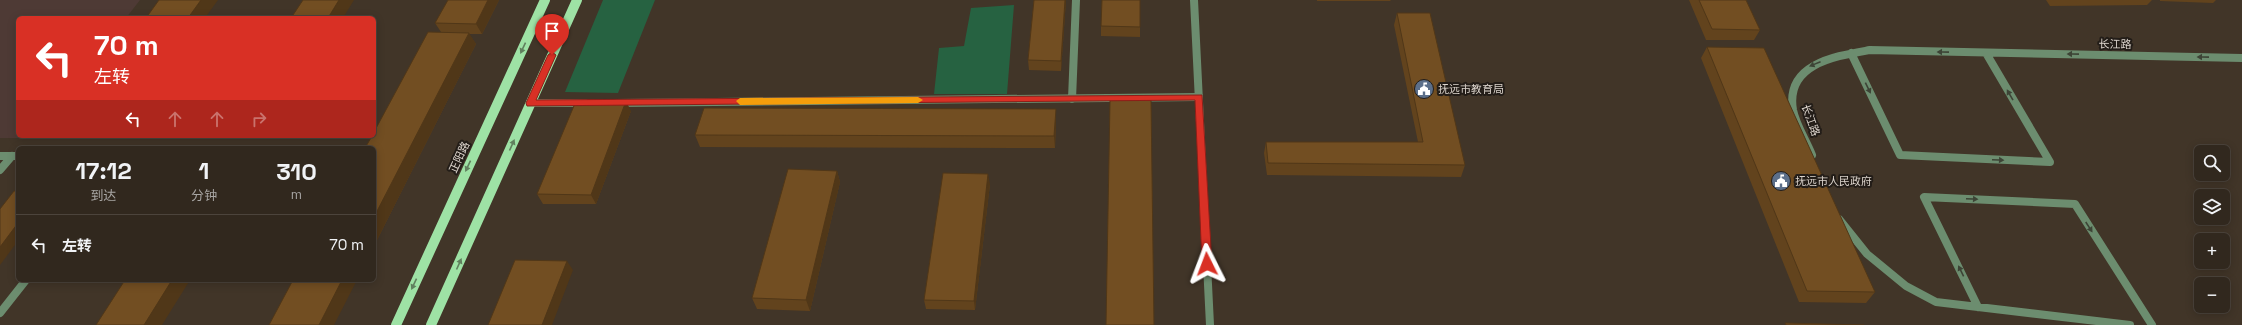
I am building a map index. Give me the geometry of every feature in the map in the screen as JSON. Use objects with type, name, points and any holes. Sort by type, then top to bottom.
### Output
[{"type":"main road","name":"正阳路","points":[[396,325],[545,0]]},
{"type":"main road","points":[[431,325],[577,0]]},
{"type":"street","points":[[1072,99],[1076,0]]},
{"type":"street","points":[[1194,0],[1210,325]]},
{"type":"street","name":"长江路","points":[[1816,163],[1792,107],[1795,86],[1807,68],[1837,56],[1870,50],[2242,58]]},
{"type":"street","points":[[1850,53],[1900,155],[2050,162],[1986,53]]},
{"type":"street","points":[[610,103],[1199,97]]},
{"type":"street","points":[[530,103],[594,103]]},
{"type":"street","points":[[0,156],[15,156]]},
{"type":"street","points":[[0,170],[15,156]]},
{"type":"street","points":[[1978,306],[1924,197],[2075,204],[2152,325]]},
{"type":"street","points":[[1836,212],[1867,254],[1906,286],[1936,302],[2130,325]]},
{"type":"street","points":[[0,313],[24,282]]},
{"type":"shaded area","points":[[0,0],[140,0],[128,16],[16,16],[16,138],[0,138]]},
{"type":"green space","points":[[603,0],[655,0],[618,93],[565,92]]},
{"type":"green space","points":[[1014,5],[1007,94],[934,94],[939,48],[964,46],[971,8]]},
{"type":"building","points":[[159,0],[201,0],[189,16],[147,16]]},
{"type":"building","points":[[303,0],[339,0],[329,16],[292,16]]},
{"type":"building","points":[[448,0],[488,0],[476,24],[435,23]]},
{"type":"building","points":[[1034,0],[1065,0],[1061,61],[1028,60]]},
{"type":"building","points":[[1102,0],[1140,0],[1140,27],[1101,26]]},
{"type":"building","points":[[1699,0],[1746,0],[1760,30],[1712,29]]},
{"type":"building","name":"抚远市教育局","points":[[1397,13],[1430,13],[1465,165],[1268,163],[1266,142],[1423,142]]},
{"type":"building","points":[[428,32],[469,33],[376,213],[376,146],[366,146],[371,138],[376,138],[376,128]]},
{"type":"building","name":"抚远市人民政府","points":[[1707,47],[1764,48],[1875,292],[1807,291]]},
{"type":"building","points":[[1110,100],[1151,100],[1154,325],[1106,325]]},
{"type":"building","points":[[576,101],[626,101],[591,195],[537,194]]},
{"type":"building","points":[[704,108],[1056,109],[1054,136],[695,135]]},
{"type":"building","points":[[788,169],[837,171],[806,300],[752,298]]},
{"type":"building","points":[[943,173],[988,174],[974,301],[924,300]]},
{"type":"building","points":[[14,191],[16,191],[16,226],[0,247],[0,209]]},
{"type":"building","points":[[515,260],[567,261],[542,325],[488,325]]},
{"type":"building","points":[[124,282],[171,282],[144,325],[96,325]]},
{"type":"building","points":[[292,282],[341,282],[319,325],[269,325]]},
{"type":"building","points":[[1785,323],[1864,325],[1786,325]]},
{"type":"slow traffic","points":[[740,101],[918,100]]},
{"type":"place","name":"抚远市教育局","points":[[1424,89]]},
{"type":"place","name":"抚远市人民政府","points":[[1781,181]]},
{"type":"route","points":[[552,55],[530,103],[1199,97],[1207,264]]}]
